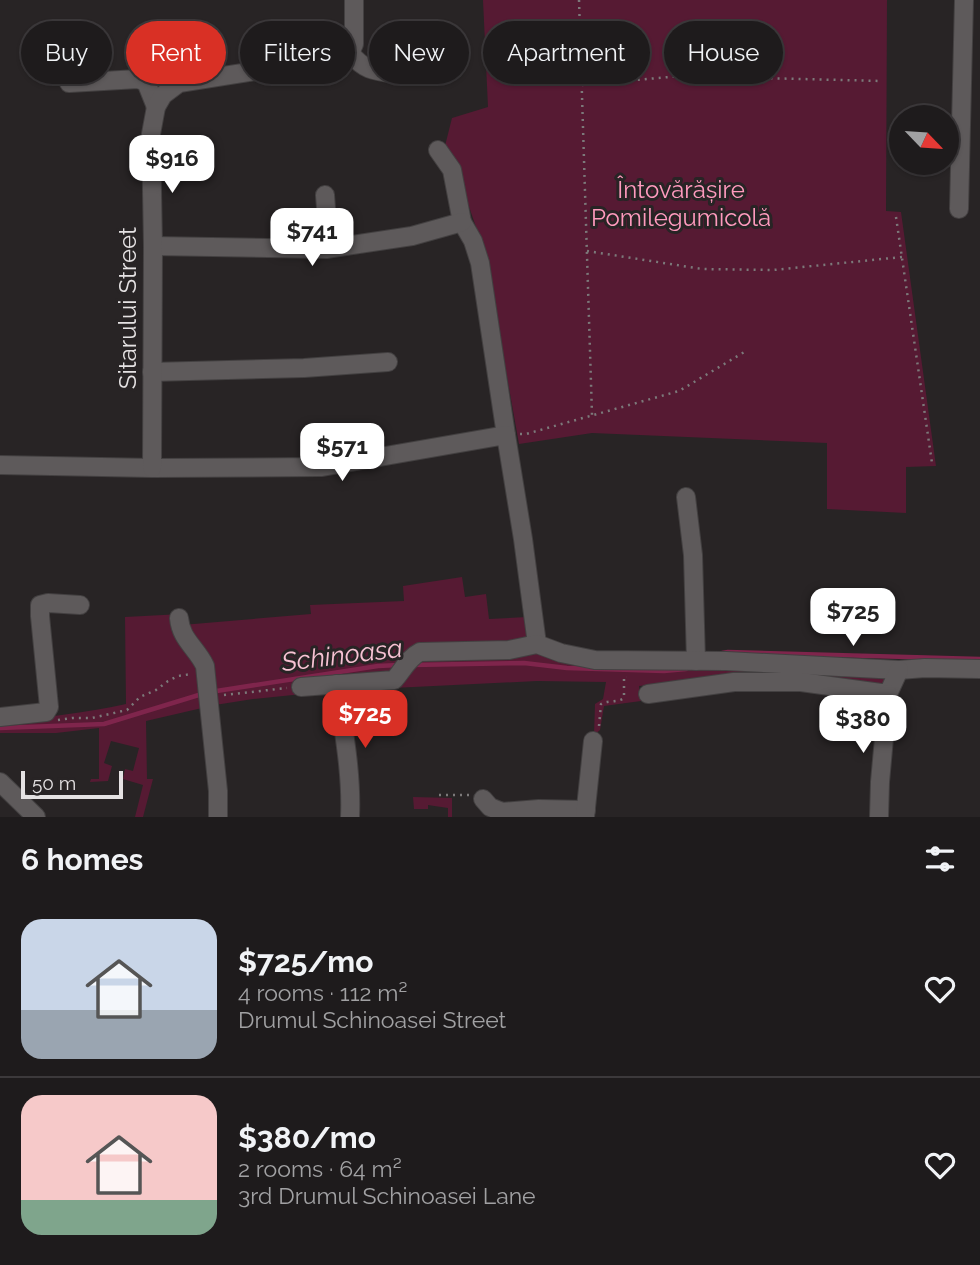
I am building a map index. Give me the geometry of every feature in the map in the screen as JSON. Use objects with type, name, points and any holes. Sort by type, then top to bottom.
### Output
[{"type":"street","points":[[354,0],[355,21]]},
{"type":"street","points":[[959,209],[964,0]]},
{"type":"street","points":[[355,59],[369,70]]},
{"type":"street","points":[[156,107],[163,95],[179,83],[240,73]]},
{"type":"street","points":[[112,81],[138,79],[146,82],[156,107]]},
{"type":"street","name":"Sitarului Street","points":[[152,468],[151,134],[156,107]]},
{"type":"street","points":[[438,150],[452,170],[462,222],[473,241],[480,263],[537,644]]},
{"type":"street","points":[[325,195],[329,248]]},
{"type":"street","points":[[153,246],[329,248],[412,236],[462,222]]},
{"type":"street","points":[[152,372],[304,368],[388,362]]},
{"type":"street","points":[[0,465],[322,467],[506,435]]},
{"type":"street","points":[[686,497],[693,555],[696,661]]},
{"type":"street","points":[[0,717],[46,712],[49,707],[40,605],[80,605]]},
{"type":"street","points":[[179,618],[180,629],[205,666],[218,791],[218,817]]},
{"type":"street","points":[[301,687],[394,680],[412,656],[419,652],[509,650],[537,644],[561,653],[595,660],[696,661],[899,670],[980,669]]},
{"type":"street","points":[[879,817],[888,694],[899,670]]},
{"type":"street","points":[[648,694],[734,682],[801,682],[888,694]]},
{"type":"street","points":[[337,684],[349,772],[350,817]]},
{"type":"street","points":[[483,799],[490,807],[502,812],[539,809],[585,814],[593,741]]},
{"type":"street","points":[[0,782],[36,817]]},
{"type":"path","points":[[579,0],[592,415]]},
{"type":"path","points":[[582,85],[680,76],[882,81]]},
{"type":"path","points":[[896,216],[932,463]]},
{"type":"path","points":[[587,251],[702,269],[773,270],[902,257]]},
{"type":"path","points":[[506,435],[526,434],[679,391],[746,351]]},
{"type":"path","points":[[46,712],[55,720],[97,717],[127,710],[140,697],[186,674],[197,674],[208,692],[223,696],[301,687]]},
{"type":"path","points":[[593,741],[597,736],[601,704],[624,698],[624,677],[632,677]]},
{"type":"path","points":[[439,795],[480,795],[483,799]]},
{"type":"green space","name":"Întovărășire Pomilegumicolă","points":[[483,0],[887,0],[886,211],[901,212],[936,466],[906,467],[906,513],[827,509],[827,443],[592,433],[519,444],[485,253],[457,172],[445,146],[452,118],[488,107],[487,84],[650,84],[650,21],[484,21]]},
{"type":"green space","points":[[462,577],[465,597],[486,594],[489,619],[527,617],[529,650],[885,677],[886,684],[881,688],[780,673],[639,686],[641,701],[604,706],[600,730],[594,735],[595,704],[603,699],[606,682],[537,681],[332,691],[215,705],[146,721],[147,779],[153,779],[143,817],[135,817],[143,785],[123,779],[125,769],[133,771],[139,748],[111,741],[104,763],[112,766],[108,781],[90,782],[91,779],[99,779],[99,728],[56,733],[0,733],[0,724],[126,704],[125,617],[182,614],[182,625],[311,614],[310,605],[404,601],[403,586]]},
{"type":"green space","points":[[413,797],[452,798],[452,817],[448,817],[448,808],[428,805],[428,809],[414,809]]},
{"type":"waterway","name":"Schinoasa","points":[[722,653],[980,659]]},
{"type":"waterway","name":"Schinoasa","points":[[411,665],[524,663],[567,668],[664,671],[686,669]]},
{"type":"waterway","name":"Schinoasa","points":[[210,692],[399,665]]},
{"type":"waterway","name":"Schinoasa","points":[[0,728],[104,724],[202,694]]}]
